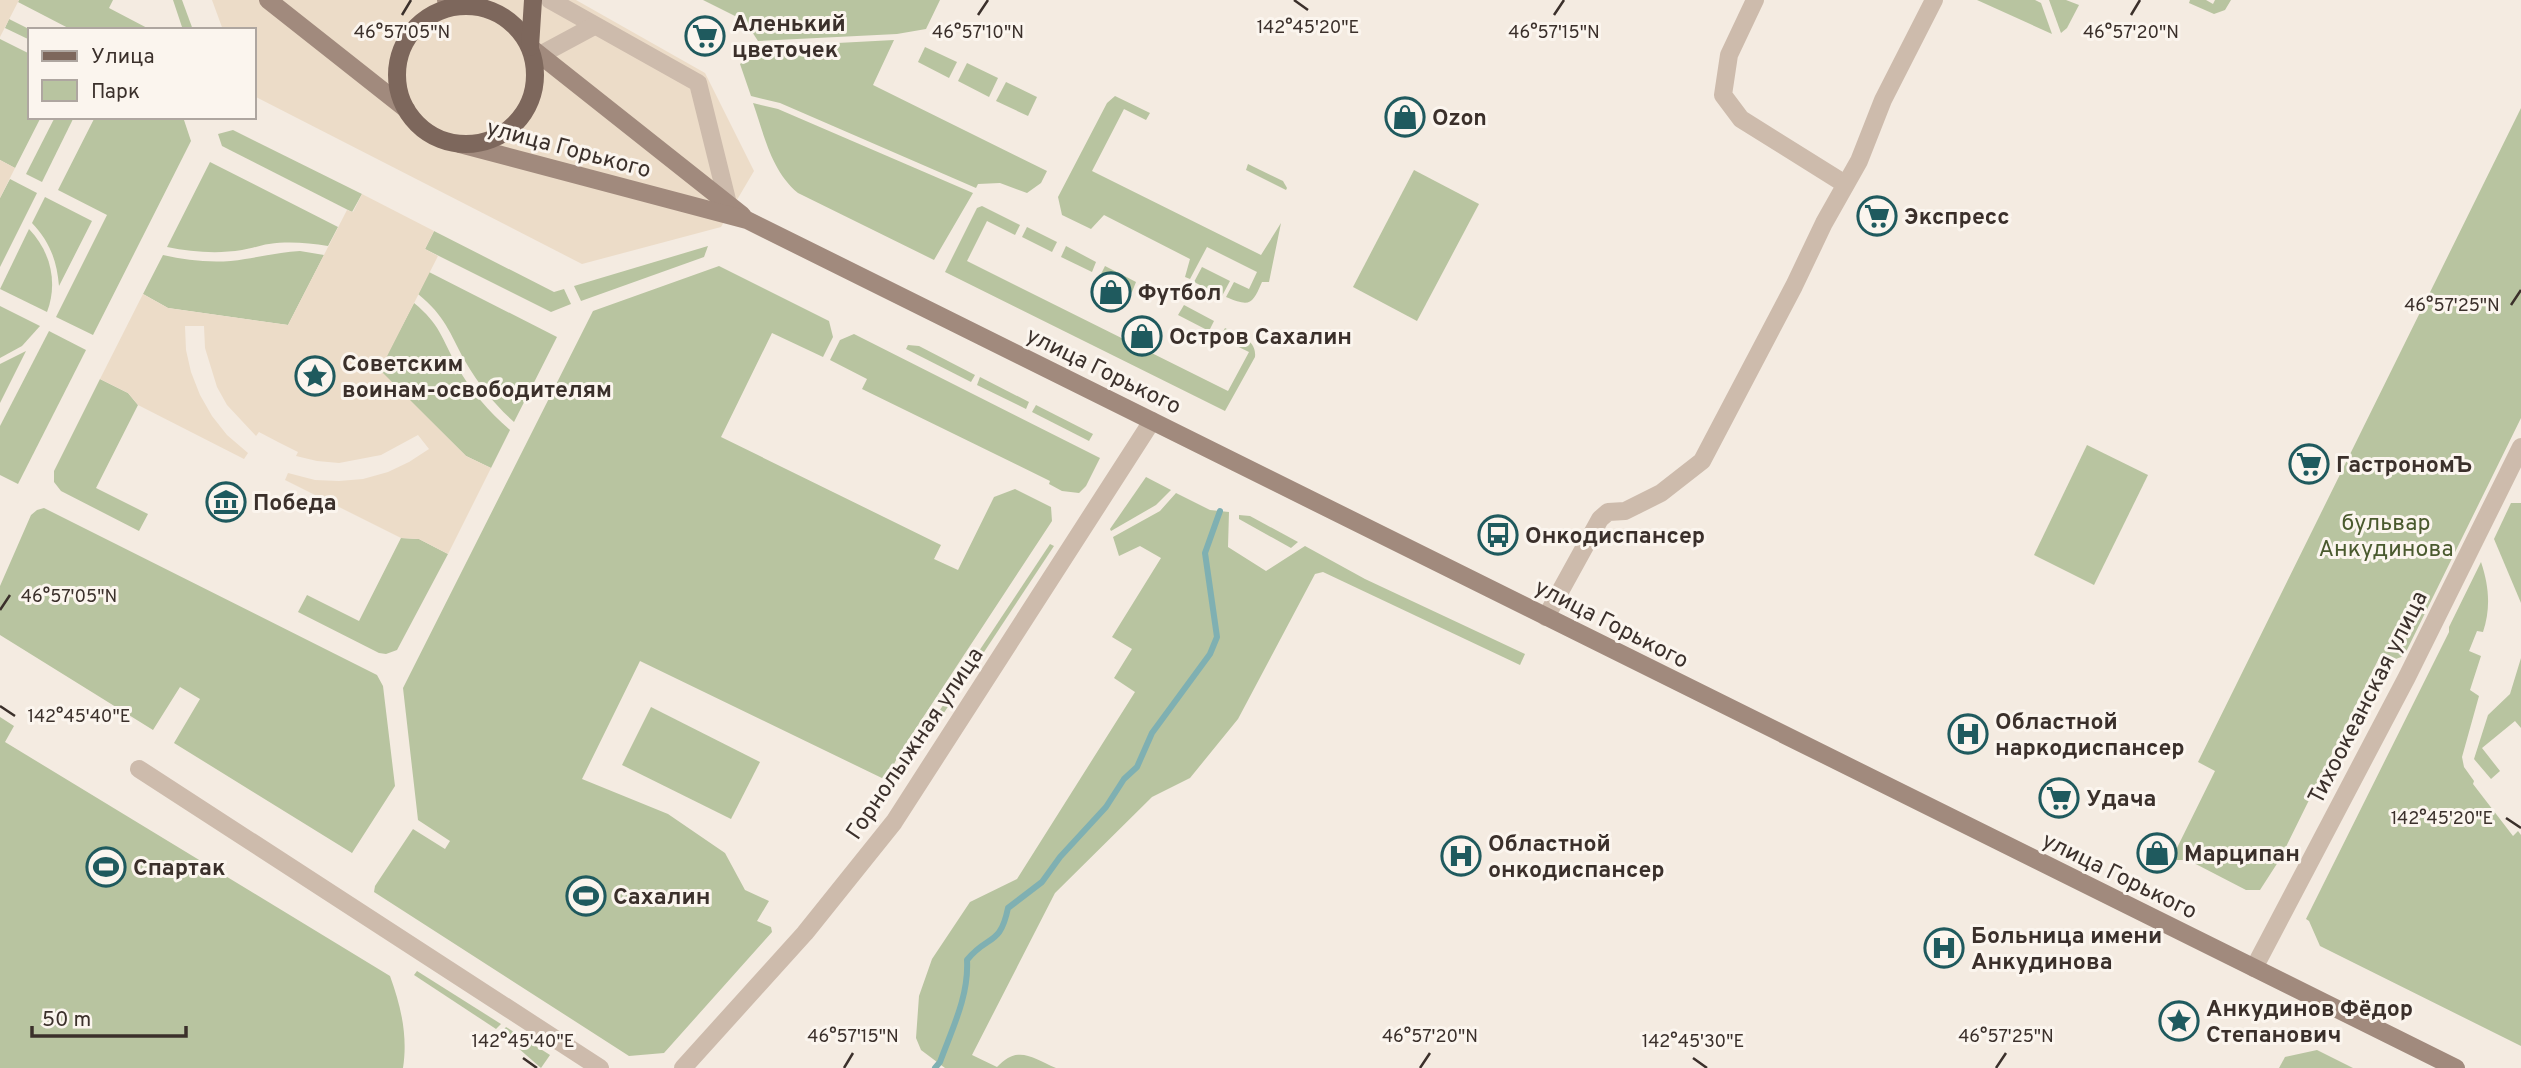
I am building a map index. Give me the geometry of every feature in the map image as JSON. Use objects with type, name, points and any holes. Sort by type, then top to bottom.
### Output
[{"type":"main road","points":[[268,0],[406,109],[420,126],[438,139],[460,144],[484,142],[505,132],[522,116],[533,94],[536,70],[533,0]]},
{"type":"main road","points":[[446,0],[471,3],[505,18],[535,51]]},
{"type":"main road","points":[[406,109],[398,89],[397,69],[402,49],[413,31],[429,17],[471,3]]},
{"type":"main road","name":"улица Горького","points":[[535,51],[747,220]]},
{"type":"main road","name":"улица Горького","points":[[460,144],[747,220],[2456,1068]]},
{"type":"street","points":[[550,0],[698,83],[728,204]]},
{"type":"street","points":[[1755,0],[1729,55],[1723,95],[1741,119],[1845,184]]},
{"type":"street","points":[[1546,617],[1600,519],[1608,512],[1625,511],[1661,494],[1702,461],[1859,161],[1883,100],[1934,0]]},
{"type":"street","points":[[535,51],[594,26]]},
{"type":"street","name":"Горнолыжная улица","points":[[684,1068],[805,933],[894,822],[1152,421]]},
{"type":"street","name":"Тихоокеанская улица","points":[[2253,968],[2407,677],[2521,447]]},
{"type":"street","points":[[139,769],[600,1068]]},
{"type":"green space","points":[[113,0],[109,8],[147,28],[68,28],[18,2]]},
{"type":"green space","points":[[173,0],[182,0],[192,28],[182,28]]},
{"type":"green space","points":[[703,0],[940,0],[926,29],[897,34],[758,41],[745,21]]},
{"type":"green space","points":[[1977,0],[2035,0],[2041,3],[2052,34]]},
{"type":"green space","points":[[2049,0],[2066,0],[2079,5],[2067,28],[2061,33]]},
{"type":"green space","points":[[2190,0],[2206,0],[2213,4],[2215,0],[2231,0],[2225,10],[2214,14],[2189,3]]},
{"type":"green space","points":[[9,19],[28,28],[28,39],[5,28]]},
{"type":"green space","points":[[0,39],[28,53],[28,119],[40,119],[15,168],[0,160]]},
{"type":"green space","points":[[894,40],[873,85],[1047,171],[1041,183],[1027,193],[1000,183],[978,184],[976,188],[780,103],[751,96],[740,64],[762,47]]},
{"type":"green space","points":[[925,47],[957,62],[949,78],[918,62]]},
{"type":"green space","points":[[967,63],[998,78],[989,97],[958,81]]},
{"type":"green space","points":[[1006,82],[1037,97],[1028,116],[996,101]]},
{"type":"green space","points":[[1115,96],[1150,113],[1146,120],[1124,109],[1092,171],[1261,255],[1281,223],[1269,282],[1262,282],[1249,302],[1226,297],[1234,282],[1249,289],[1257,272],[1207,247],[1190,279],[1185,277],[1190,259],[1104,215],[1091,229],[1062,215],[1058,197],[1107,103]]},
{"type":"green space","points":[[753,103],[778,109],[973,193],[934,260],[798,193],[775,163]]},
{"type":"green space","name":"бульвар Анкудинова","points":[[2521,108],[2521,418],[2404,656],[2393,660],[2381,654],[2280,859],[2260,890],[2246,890],[2188,860],[2171,860],[2215,771],[2198,762]]},
{"type":"green space","points":[[54,119],[73,119],[42,182],[26,174]]},
{"type":"green space","points":[[94,119],[184,119],[191,141],[93,335],[56,317],[107,215],[58,190]]},
{"type":"green space","points":[[233,130],[362,194],[352,212],[222,146],[218,134]]},
{"type":"green space","points":[[210,162],[338,227],[328,246],[284,243],[214,252],[167,247]]},
{"type":"green space","points":[[1248,164],[1283,181],[1286,190],[1246,170]]},
{"type":"green space","points":[[1414,170],[1479,204],[1417,321],[1353,287]]},
{"type":"green space","points":[[10,179],[37,193],[0,267],[0,198]]},
{"type":"green space","points":[[45,197],[92,221],[59,286],[52,252],[32,223]]},
{"type":"green space","points":[[982,206],[1020,225],[1015,235],[987,221],[967,261],[1228,391],[1249,352],[1220,338],[1225,328],[1250,342],[1255,357],[1225,411],[945,272],[977,208]]},
{"type":"green space","points":[[1027,227],[1057,242],[1052,252],[1022,237]]},
{"type":"green space","points":[[29,229],[43,248],[50,268],[52,290],[47,312],[0,289]]},
{"type":"green space","points":[[434,231],[554,292],[564,289],[571,304],[551,312],[425,249]]},
{"type":"green space","points":[[708,246],[704,257],[581,301],[574,286]]},
{"type":"green space","points":[[1066,246],[1096,262],[1092,272],[1061,257]]},
{"type":"green space","points":[[300,251],[324,255],[288,325],[168,308],[143,294],[163,255],[214,262]]},
{"type":"green space","points":[[719,266],[829,321],[833,337],[823,357],[772,333],[721,437],[941,545],[934,559],[958,570],[994,497],[1015,489],[1051,507],[1052,521],[899,754],[886,780],[640,661],[582,779],[668,814],[725,853],[745,890],[769,901],[757,921],[771,927],[772,932],[664,1053],[629,1056],[374,892],[375,886],[413,829],[445,849],[450,841],[418,820],[403,688],[593,311]]},
{"type":"green space","points":[[1105,266],[1136,282],[1132,292],[1100,276]]},
{"type":"green space","points":[[1202,267],[1230,281],[1222,296],[1194,282]]},
{"type":"green space","points":[[429,272],[557,337],[514,422],[481,386],[441,318],[418,294]]},
{"type":"green space","points":[[414,303],[435,325],[474,392],[510,430],[491,468],[466,456],[379,370]]},
{"type":"green space","points":[[1184,305],[1214,321],[1209,331],[1178,315]]},
{"type":"green space","points":[[0,306],[40,326],[22,346],[0,358]]},
{"type":"green space","points":[[49,331],[86,350],[18,484],[0,475],[0,426]]},
{"type":"green space","points":[[854,334],[1100,458],[1086,486],[1079,493],[1062,491],[1049,484],[1050,481],[862,389],[867,379],[830,360],[840,340]]},
{"type":"green space","points":[[908,345],[919,346],[975,375],[971,382],[906,349]]},
{"type":"green space","points":[[26,351],[0,403],[0,364]]},
{"type":"green space","points":[[980,377],[1029,402],[1026,409],[977,385]]},
{"type":"green space","points":[[100,379],[128,393],[138,405],[96,488],[148,514],[139,531],[61,491],[54,482],[54,471]]},
{"type":"green space","points":[[1036,405],[1093,434],[1089,441],[1032,412]]},
{"type":"green space","points":[[2087,445],[2148,475],[2094,585],[2034,555]]},
{"type":"green space","points":[[1146,477],[1171,490],[1156,505],[1111,531],[1110,529]]},
{"type":"green space","points":[[1176,493],[1210,510],[1229,512],[1228,547],[1266,571],[1305,546],[1365,579],[1525,654],[1520,665],[1323,572],[1315,574],[1238,719],[1190,778],[1152,797],[1055,893],[972,1055],[997,1067],[1012,1056],[1025,1055],[1056,1068],[945,1068],[921,1050],[916,1038],[919,996],[932,959],[970,902],[1017,879],[1135,692],[1114,678],[1132,649],[1112,637],[1161,558],[1140,546],[1119,556],[1113,537],[1160,511]]},
{"type":"green space","points":[[2511,503],[2521,503],[2521,603],[2494,539]]},
{"type":"green space","points":[[44,508],[377,675],[383,686],[395,786],[352,853],[174,743],[200,699],[180,687],[153,730],[0,635],[0,586],[31,515]]},
{"type":"green space","points":[[1239,515],[1250,516],[1298,542],[1291,548],[1239,519]]},
{"type":"green space","points":[[401,538],[419,539],[448,554],[397,650],[386,654],[379,653],[298,612],[307,595],[359,621]]},
{"type":"green space","points":[[1050,544],[1054,546],[926,740],[922,737]]},
{"type":"green space","points":[[2481,562],[2486,580],[2488,606],[2483,632],[2477,631],[2469,651],[2481,656],[2470,690],[2479,696],[2462,757],[2473,784],[2513,836],[2518,831],[2521,835],[2521,1046],[2320,946],[2306,919]]},
{"type":"green space","points":[[2521,658],[2521,728],[2515,721],[2482,748],[2500,771],[2491,779],[2474,759],[2488,715],[2510,694]]},
{"type":"green space","points":[[651,707],[760,762],[731,819],[622,765]]},
{"type":"green space","name":"Спартак","points":[[0,717],[14,726],[5,742],[390,976],[402,1021],[405,1044],[403,1068],[0,1068]]},
{"type":"green space","points":[[417,971],[501,1024],[496,1029],[414,975]]},
{"type":"green space","points":[[506,1027],[550,1055],[541,1068],[501,1033]]},
{"type":"green space","points":[[2317,1050],[2353,1068],[2279,1068],[2285,1057]]},
{"type":"shaded area","points":[[0,0],[19,0],[0,37]]},
{"type":"shaded area","points":[[212,0],[576,0],[705,73],[754,171],[721,227],[582,264],[256,97],[256,28],[222,28]]},
{"type":"shaded area","points":[[0,160],[15,168],[0,198]]},
{"type":"shaded area","points":[[362,194],[434,231],[425,249],[438,256],[380,370],[466,456],[491,468],[448,554],[419,539],[401,538],[285,480],[288,473],[315,480],[339,481],[363,479],[388,472],[429,449],[418,435],[381,455],[339,463],[296,456],[298,452],[259,432],[256,436],[227,405],[217,387],[205,348],[204,326],[185,326],[186,350],[191,372],[212,416],[227,435],[248,453],[244,459],[138,405],[128,393],[100,379],[143,294],[168,308],[288,325],[347,210],[353,212]]},
{"type":"waterway","points":[[935,1068],[940,1062],[959,1012],[967,960],[997,935],[1008,908],[1042,882],[1060,857],[1106,807],[1124,779],[1137,767],[1152,733],[1210,654],[1217,637],[1205,553],[1220,511]]},
{"type":"place","name":"Аленький цветочек","points":[[705,36]]},
{"type":"place","name":"Ozon","points":[[1405,117]]},
{"type":"place","name":"Экспресс","points":[[1877,216]]},
{"type":"place","name":"Футбол","points":[[1111,292]]},
{"type":"place","name":"Остров Сахалин","points":[[1142,336]]},
{"type":"place","name":"Советским воинам-освободителям","points":[[315,376]]},
{"type":"place","name":"ГастрономЪ","points":[[2309,464]]},
{"type":"place","name":"Победа","points":[[226,502]]},
{"type":"place","name":"Онкодиспансер","points":[[1498,535]]},
{"type":"place","name":"Областной наркодиспансер","points":[[1968,734]]},
{"type":"place","name":"Удача","points":[[2059,798]]},
{"type":"place","name":"Марципан","points":[[2157,853]]},
{"type":"place","name":"Областной онкодиспансер","points":[[1461,856]]},
{"type":"place","name":"Спартак","points":[[106,867]]},
{"type":"place","name":"Сахалин","points":[[586,896]]},
{"type":"place","name":"Больница имени Анкудинова","points":[[1944,948]]},
{"type":"place","name":"Анкудинов Фёдор Степанович","points":[[2179,1021]]}]
